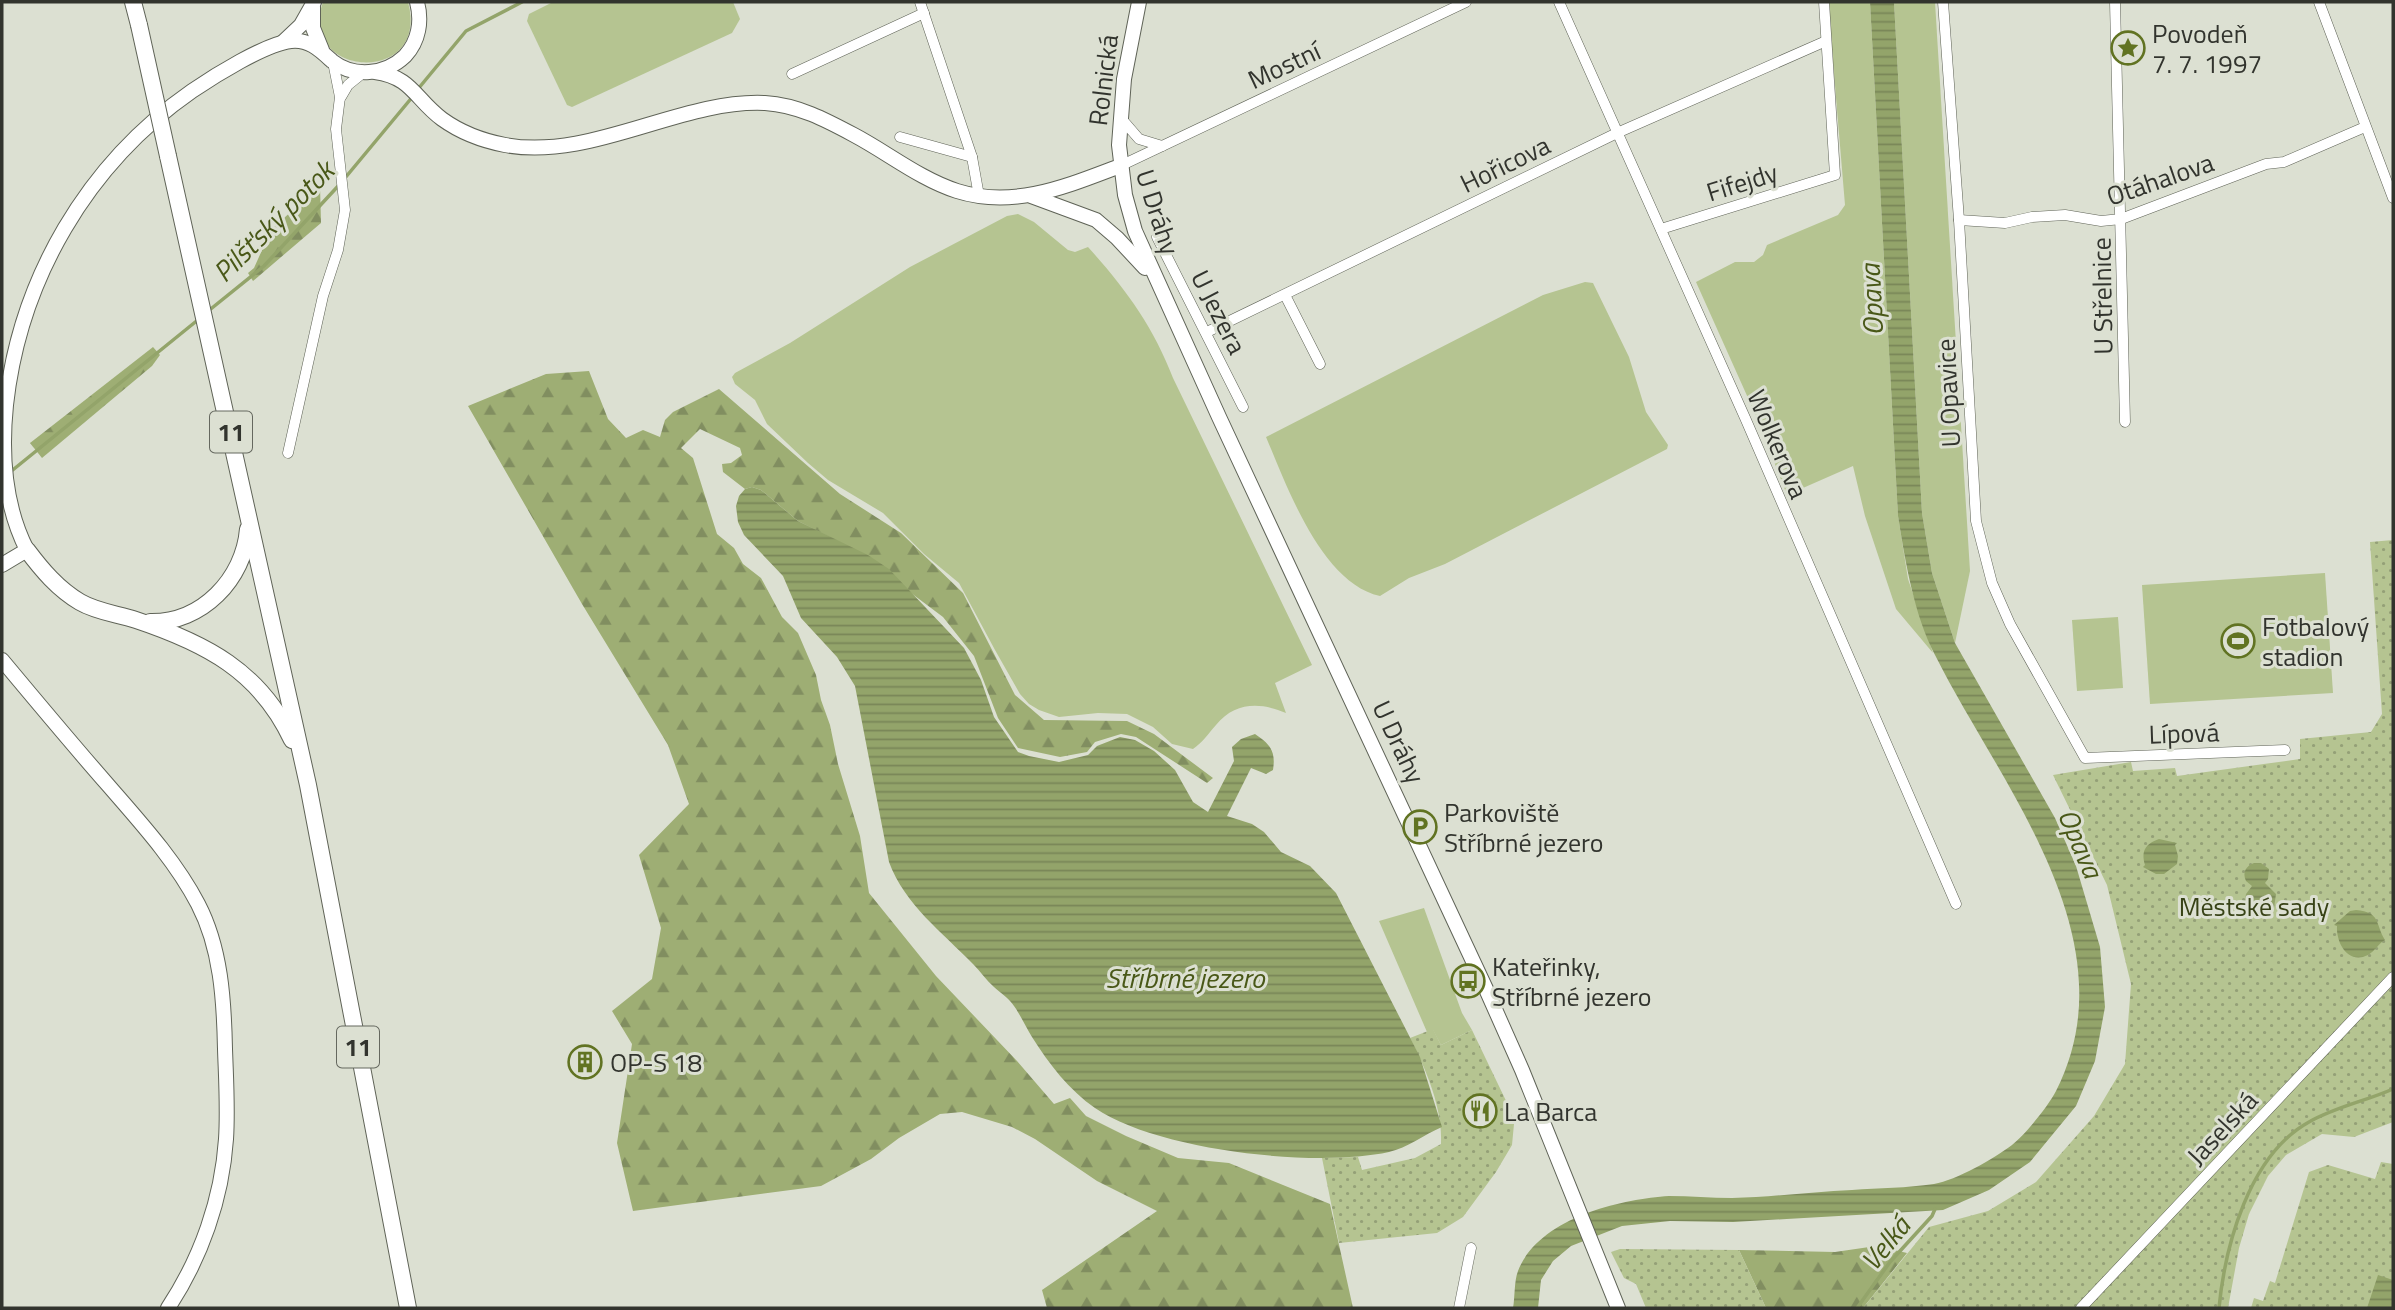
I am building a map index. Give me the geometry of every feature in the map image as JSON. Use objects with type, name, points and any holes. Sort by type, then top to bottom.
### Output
[{"type":"main road","name":"11","points":[[135,2],[308,785],[408,1308]]},
{"type":"main road","points":[[133,620],[157,622],[178,618],[196,611],[215,597],[231,579],[242,558],[248,536],[248,512]]},
{"type":"main road","points":[[27,550],[64,591],[93,608],[176,634],[208,649],[250,680],[273,706],[286,728],[298,752],[308,785]]},
{"type":"street","points":[[2,565],[27,550],[16,526],[7,487],[4,432],[8,390],[22,325],[48,259],[79,204],[126,148],[171,106],[220,74],[282,43],[301,25],[314,2]]},
{"type":"street","points":[[288,453],[323,296],[342,232],[344,201],[336,129],[340,97],[328,57],[316,41],[313,28],[314,2]]},
{"type":"street","points":[[920,2],[972,157],[979,196]]},
{"type":"street","name":"Rolnická","points":[[1120,166],[1120,117],[1124,79],[1139,2]]},
{"type":"street","name":"Mostní","points":[[1120,166],[1466,2]]},
{"type":"street","name":"Wolkerova","points":[[1559,2],[1956,904]]},
{"type":"street","points":[[1824,2],[1826,41]]},
{"type":"street","name":"U Opavice","points":[[1942,2],[1959,220],[1976,521],[1992,583],[2006,614],[2085,758]]},
{"type":"street","name":"U Střelnice","points":[[2115,2],[2124,422]]},
{"type":"street","points":[[2319,2],[2393,198]]},
{"type":"street","points":[[408,84],[406,62],[418,33],[420,5]]},
{"type":"street","points":[[792,74],[924,13]]},
{"type":"street","points":[[282,43],[302,41],[312,44],[342,67],[390,74],[408,84]]},
{"type":"street","name":"Hořicova","points":[[1207,332],[1617,133],[1826,41]]},
{"type":"street","name":"Fifejdy","points":[[1661,229],[1835,176],[1826,41]]},
{"type":"street","points":[[340,97],[348,85],[368,72],[386,68],[399,61],[409,51]]},
{"type":"street","name":"U Dráhy","points":[[408,84],[424,103],[458,129],[506,145],[526,147],[577,142],[717,108],[765,103],[797,108],[821,118],[932,180],[979,196],[1031,196],[1120,166],[1127,206],[1144,254],[1486,989],[1615,1303]]},
{"type":"street","points":[[1120,117],[1139,139],[1163,146]]},
{"type":"street","name":"Otáhalova","points":[[1959,220],[2005,223],[2032,217],[2065,215],[2101,221],[2121,219],[2266,164],[2284,162],[2365,127]]},
{"type":"street","points":[[900,138],[972,157]]},
{"type":"street","name":"U Dráhy","points":[[1031,196],[1096,220],[1117,238],[1156,280]]},
{"type":"street","name":"U Jezera","points":[[1157,237],[1243,407]]},
{"type":"street","points":[[1284,295],[1320,364]]},
{"type":"street","points":[[2,660],[164,853],[198,904],[210,934],[220,973],[225,1025],[226,1084],[223,1168],[209,1227],[183,1284],[168,1308]]},
{"type":"street","name":"Lípová","points":[[2085,758],[2285,750]]},
{"type":"street","name":"Jaselská","points":[[2081,1308],[2393,977]]},
{"type":"street","points":[[1459,1308],[1471,1248]]},
{"type":"green space","points":[[323,2],[408,2],[410,30],[401,49],[384,59],[364,62],[344,58],[328,46],[320,27]]},
{"type":"green space","points":[[553,2],[733,2],[740,19],[732,33],[572,107],[567,105],[527,21],[529,14]]},
{"type":"green space","points":[[1828,2],[1870,2],[1898,516],[1908,579],[1933,653],[1896,609],[1865,516],[1853,466],[1787,495],[1757,418],[1696,282],[1735,262],[1754,262],[1763,255],[1767,245],[1838,215],[1845,205]]},
{"type":"green space","points":[[1894,2],[1935,2],[1970,571],[1955,643],[1932,573],[1922,513]]},
{"type":"green space","points":[[320,185],[321,223],[253,281],[248,273],[254,268],[271,230]]},
{"type":"green space","points":[[1018,214],[1034,222],[1068,250],[1075,252],[1088,247],[1126,293],[1156,341],[1312,665],[1275,683],[1286,713],[1267,707],[1240,708],[1223,717],[1193,749],[1172,744],[1153,727],[1127,714],[1098,713],[1059,717],[1039,710],[1020,694],[959,583],[924,554],[883,513],[828,480],[808,463],[767,424],[755,400],[735,384],[732,377],[735,373],[790,343],[910,267],[1007,216]]},
{"type":"green space","points":[[1585,282],[1593,283],[1629,357],[1646,412],[1668,445],[1667,449],[1445,564],[1409,578],[1380,596],[1359,587],[1340,573],[1309,530],[1284,481],[1266,437],[1543,295]]},
{"type":"green space","points":[[153,347],[160,355],[152,366],[42,458],[30,443]]},
{"type":"green space","points":[[589,371],[608,419],[626,438],[643,430],[660,437],[665,420],[673,412],[719,389],[840,494],[901,533],[963,593],[1015,695],[1044,720],[1127,721],[1154,734],[1213,778],[1207,783],[1136,737],[1121,734],[1095,742],[1087,752],[1060,757],[1018,748],[998,718],[974,656],[943,617],[851,548],[798,521],[761,490],[752,487],[745,489],[723,472],[722,464],[731,463],[742,455],[740,448],[700,429],[681,448],[693,458],[717,534],[734,548],[743,564],[761,578],[782,617],[798,633],[816,675],[838,764],[860,836],[869,893],[936,976],[1054,1104],[1070,1098],[1086,1116],[1178,1158],[1229,1163],[1330,1204],[1353,1308],[1047,1308],[1042,1290],[1157,1211],[1097,1181],[1035,1139],[1012,1127],[962,1112],[940,1114],[899,1138],[871,1159],[821,1186],[633,1211],[617,1143],[632,1044],[612,1011],[652,979],[661,928],[639,855],[689,804],[668,745],[582,604],[468,406],[546,374]]},
{"type":"green space","name":"Městské sady","points":[[2393,540],[2393,1122],[2354,1137],[2322,1134],[2286,1155],[2268,1176],[2249,1214],[2239,1248],[2228,1308],[1863,1308],[1929,1227],[1988,1211],[2036,1182],[2094,1116],[2125,1064],[2131,984],[2107,885],[2053,775],[2131,762],[2133,771],[2175,768],[2177,776],[2300,759],[2300,739],[2371,732],[2382,714],[2370,542]]},
{"type":"green space","name":"Fotbalový stadion","points":[[2325,573],[2333,693],[2150,704],[2142,585]]},
{"type":"green space","points":[[2118,617],[2123,688],[2077,691],[2072,620]]},
{"type":"green space","points":[[1424,908],[1462,1013],[1472,1030],[1441,1045],[1433,1030],[1427,1032],[1379,921]]},
{"type":"green space","points":[[1433,1029],[1441,1045],[1472,1030],[1509,1107],[1514,1124],[1512,1145],[1463,1217],[1437,1233],[1339,1243],[1322,1158],[1358,1157],[1362,1170],[1415,1158],[1441,1144],[1436,1103],[1410,1038]]},
{"type":"green space","points":[[2381,1162],[2393,1164],[2393,1308],[2251,1308],[2254,1298],[2263,1301],[2270,1281],[2275,1283],[2309,1172],[2328,1165],[2375,1179]]},
{"type":"green space","points":[[1883,1245],[1907,1253],[1863,1308],[1766,1308],[1739,1250],[1835,1252]]},
{"type":"green space","points":[[1620,1249],[1739,1250],[1766,1308],[1646,1308],[1636,1284],[1624,1278],[1611,1252]]},
{"type":"water","points":[[1870,2],[1894,2],[1922,513],[1932,573],[1955,643],[2055,818],[2076,866],[2100,947],[2105,1007],[2095,1061],[2076,1106],[2030,1162],[1989,1190],[1943,1210],[1733,1222],[1670,1221],[1622,1226],[1571,1246],[1553,1261],[1541,1280],[1538,1308],[1513,1308],[1518,1271],[1528,1253],[1561,1225],[1605,1207],[1669,1196],[1724,1198],[1914,1186],[1943,1182],[1964,1174],[2012,1145],[2036,1120],[2056,1091],[2076,1034],[2079,977],[2069,921],[2049,865],[2022,810],[1935,655],[1921,623],[1907,569],[1898,516]]},
{"type":"water","name":"Stříbrné jezero","points":[[752,487],[761,490],[798,521],[868,555],[889,569],[964,648],[981,680],[994,717],[1018,752],[1059,762],[1088,755],[1097,746],[1120,737],[1135,740],[1154,751],[1175,770],[1193,802],[1208,812],[1234,761],[1232,747],[1241,739],[1255,734],[1265,741],[1273,753],[1273,770],[1266,774],[1251,768],[1227,816],[1252,824],[1264,832],[1281,852],[1310,866],[1336,893],[1420,1057],[1442,1127],[1389,1152],[1358,1156],[1321,1158],[1238,1152],[1196,1145],[1123,1123],[1095,1108],[1077,1093],[1045,1057],[1010,1001],[925,917],[896,877],[889,862],[855,686],[837,657],[801,618],[783,576],[744,535],[738,522],[736,506],[739,496],[745,489]]},
{"type":"water","points":[[2159,839],[2177,843],[2177,864],[2164,874],[2156,874],[2143,867],[2145,849]]},
{"type":"water","points":[[2254,863],[2261,863],[2269,869],[2265,883],[2276,894],[2274,908],[2266,914],[2252,912],[2245,902],[2246,894],[2252,886],[2246,881],[2245,872]]},
{"type":"water","points":[[2356,910],[2374,916],[2385,940],[2368,955],[2361,957],[2349,955],[2345,951],[2337,933],[2337,926],[2334,925],[2350,911]]},
{"type":"water","points":[[2378,1275],[2393,1280],[2393,1308],[2367,1308]]},
{"type":"waterway","name":"Pilšťský potok","points":[[418,89],[466,31],[522,2]]},
{"type":"waterway","name":"Pilšťský potok","points":[[345,178],[414,95]]},
{"type":"waterway","name":"Pilšťský potok","points":[[207,312],[264,266],[340,184]]},
{"type":"waterway","name":"Pilšťský potok","points":[[9,473],[199,319]]},
{"type":"waterway","points":[[2219,1308],[2234,1231],[2244,1204],[2270,1156],[2288,1137],[2309,1122],[2393,1089]]},
{"type":"waterway","name":"Velká","points":[[1857,1308],[1890,1262],[1932,1216],[1935,1209]]},
{"type":"place","name":"Povodeň 7. 7. 1997","points":[[2128,48]]},
{"type":"place","name":"Fotbalový stadion","points":[[2238,641]]},
{"type":"place","name":"Parkoviště Stříbrné jezero","points":[[1420,827]]},
{"type":"place","name":"Kateřinky, Stříbrné jezero","points":[[1468,981]]},
{"type":"place","name":"OP-S 18","points":[[585,1062]]},
{"type":"place","name":"La Barca","points":[[1480,1111]]},
{"type":"water label","name":"Opava","points":[[1871,300]]},
{"type":"water label","name":"Opava","points":[[2081,843]]}]
